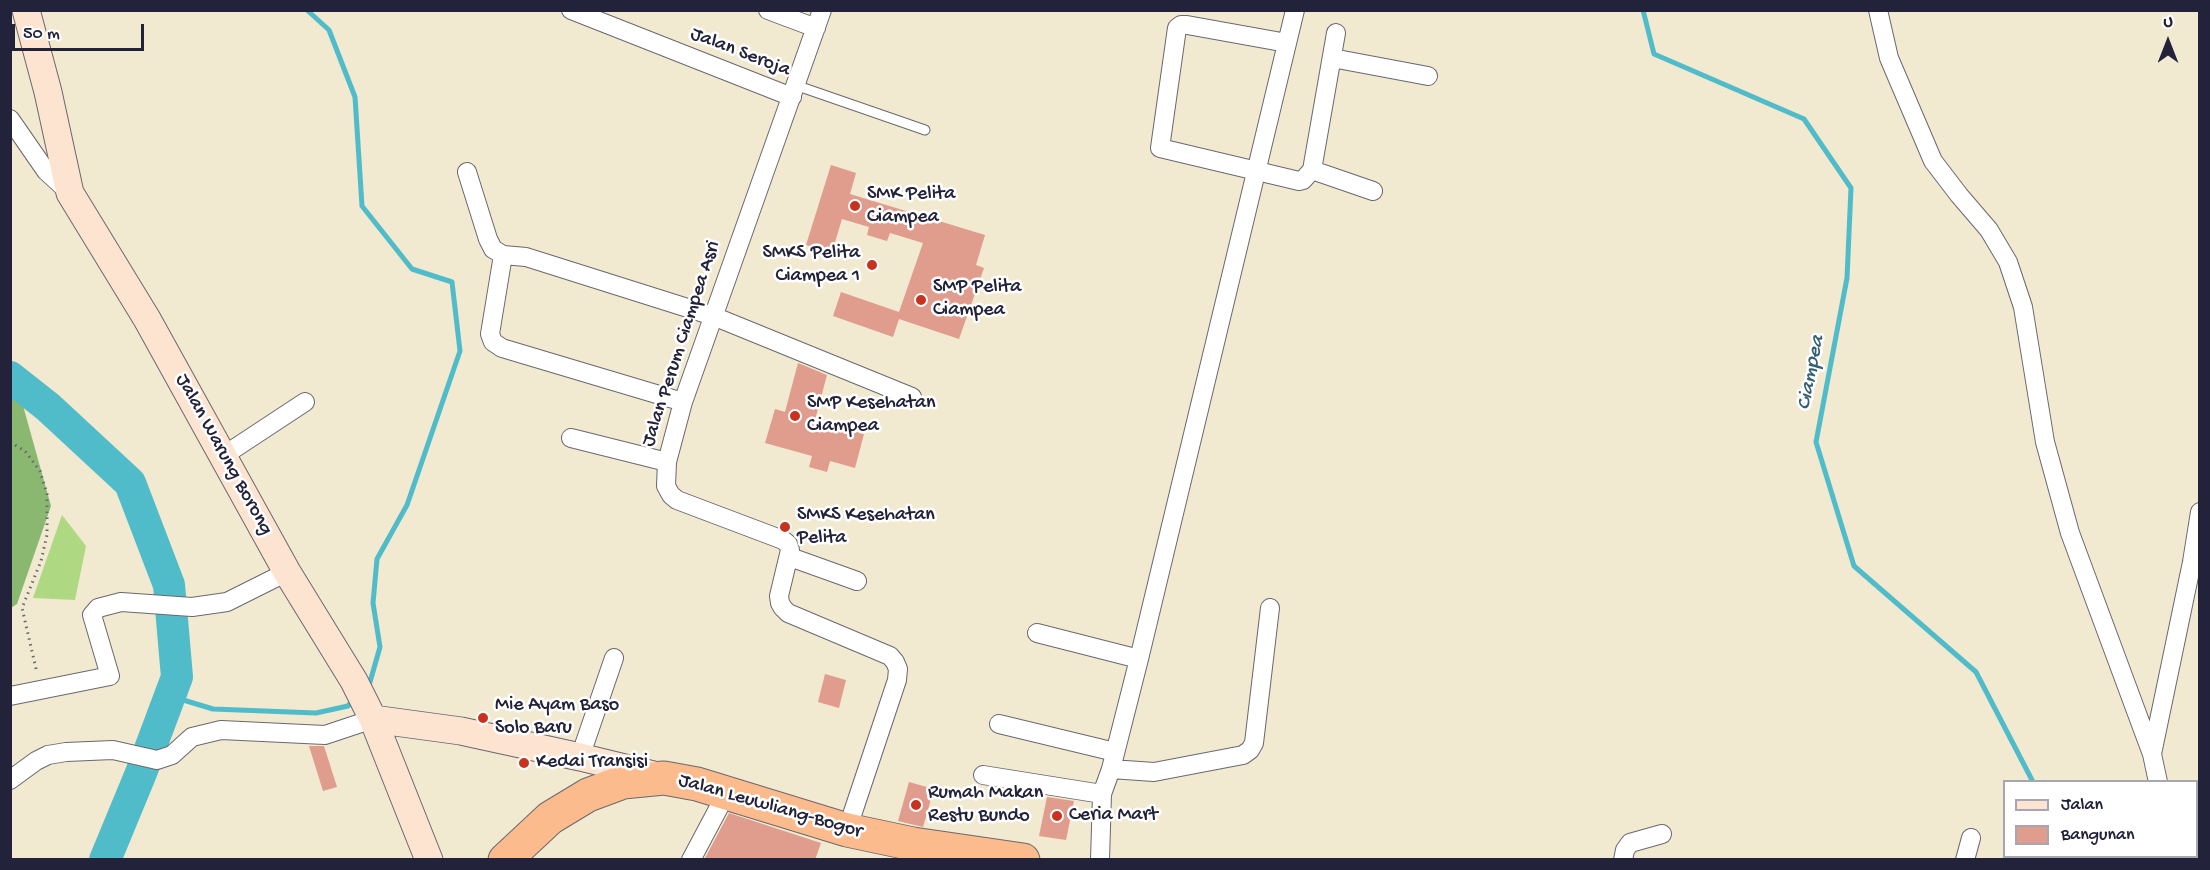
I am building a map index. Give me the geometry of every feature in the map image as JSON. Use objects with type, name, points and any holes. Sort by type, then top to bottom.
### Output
[{"type":"highway","name":"Jalan Leuwliang-Bogor","points":[[515,857],[550,818],[588,795],[623,782],[664,778],[697,784],[911,852],[1023,860]]},
{"type":"main road","name":"Jalan Warung Borong","points":[[26,10],[48,92],[70,193],[147,319],[287,572],[354,681],[373,719],[429,860]]},
{"type":"main road","points":[[373,719],[461,731],[664,778]]},
{"type":"street","name":"Jalan Seroja","points":[[571,10],[793,91]]},
{"type":"street","points":[[768,10],[812,20]]},
{"type":"street","points":[[1100,860],[1102,794],[1139,659],[1258,172],[1295,10]]},
{"type":"street","points":[[1878,10],[1889,58],[1933,160],[1989,230],[2008,261],[2023,307],[2045,442],[2070,533],[2152,754],[2158,780]]},
{"type":"street","name":"Jalan Perum Ciampea Asri","points":[[790,557],[788,544],[783,540],[677,500],[666,486],[667,462],[682,402],[793,91],[812,20]]},
{"type":"street","points":[[1287,43],[1187,25],[1177,28],[1160,148],[1258,172],[1303,180],[1312,170],[1336,33]]},
{"type":"street","points":[[1332,58],[1428,76]]},
{"type":"street","points":[[10,119],[46,171],[70,193]]},
{"type":"street","points":[[1312,170],[1373,191]]},
{"type":"street","points":[[467,172],[488,239],[493,249],[503,255],[526,257],[713,316],[912,397]]},
{"type":"street","points":[[503,255],[490,334],[493,342],[501,348],[682,402]]},
{"type":"street","points":[[223,456],[305,402]]},
{"type":"street","points":[[571,438],[667,462]]},
{"type":"street","points":[[2152,754],[2192,562],[2199,512]]},
{"type":"street","points":[[847,830],[897,680],[898,669],[890,656],[788,613],[780,603],[779,596],[790,557],[857,581]]},
{"type":"street","points":[[10,696],[110,676],[92,615],[98,608],[121,602],[192,607],[227,602],[287,572]]},
{"type":"street","points":[[999,724],[1154,772],[1243,755],[1250,750],[1254,742],[1270,608]]},
{"type":"street","points":[[1037,633],[1139,659]]},
{"type":"street","points":[[580,757],[614,658]]},
{"type":"street","points":[[10,780],[48,755],[113,750],[157,760],[172,755],[192,737],[221,730],[325,735],[373,719]]},
{"type":"street","points":[[982,775],[1102,794]]},
{"type":"street","points":[[691,860],[726,794]]},
{"type":"street","points":[[1623,860],[1625,850],[1630,843],[1662,834]]},
{"type":"street","points":[[1965,860],[1971,838]]},
{"type":"lane","points":[[793,91],[925,130]]},
{"type":"path","points":[[10,442],[25,451],[40,471],[47,494],[47,535],[41,561],[22,608],[40,689]]},
{"type":"green space","points":[[11,390],[22,402],[51,506],[17,604],[11,608]]},
{"type":"green space","points":[[62,515],[86,546],[75,600],[33,598]]},
{"type":"building","points":[[831,165],[856,173],[850,194],[985,235],[976,265],[984,268],[959,339],[899,319],[893,337],[833,316],[841,292],[899,312],[923,243],[890,233],[887,241],[867,235],[869,227],[842,219],[832,252],[806,245]]},
{"type":"building","name":"SMP Kesehatan Ciampea","points":[[798,363],[827,375],[815,420],[864,434],[855,468],[830,461],[827,472],[809,467],[812,456],[765,443],[775,409],[785,412]]},
{"type":"building","points":[[825,674],[846,680],[839,708],[818,702]]},
{"type":"building","points":[[309,746],[324,746],[337,787],[323,791]]},
{"type":"building","name":"Rumah Makan Restu Bundo","points":[[909,782],[934,789],[923,827],[898,821]]},
{"type":"building","name":"Ceria Mart","points":[[1047,797],[1074,801],[1066,840],[1039,836]]},
{"type":"building","points":[[729,813],[821,843],[815,860],[704,860]]},
{"type":"waterway","points":[[307,10],[329,30],[355,97],[362,206],[412,269],[452,282],[460,351],[407,505],[377,559],[373,603],[380,647],[367,686]]},
{"type":"waterway","name":"Ciampea","points":[[1643,10],[1654,54],[1804,119],[1851,188],[1847,278],[1816,442],[1854,566],[1976,672],[2032,780]]},
{"type":"waterway","points":[[10,377],[48,407],[130,483],[169,585],[177,677],[105,860]]},
{"type":"waterway","points":[[170,696],[213,709],[316,713],[348,706],[354,699]]},
{"type":"place","name":"SMK Pelita Ciampea","points":[[855,206]]},
{"type":"place","name":"SMKS Pelita Ciampea 1","points":[[872,265]]},
{"type":"place","name":"SMP Pelita Ciampea","points":[[921,300]]},
{"type":"place","name":"SMP Kesehatan Ciampea","points":[[795,416]]},
{"type":"place","name":"SMKS Kesehatan Pelita","points":[[785,527]]},
{"type":"place","name":"Mie Ayam Baso Solo Baru","points":[[483,718]]},
{"type":"place","name":"Kedai Transisi","points":[[524,763]]},
{"type":"place","name":"Rumah Makan Restu Bundo","points":[[916,805]]},
{"type":"place","name":"Ceria Mart","points":[[1057,816]]}]
